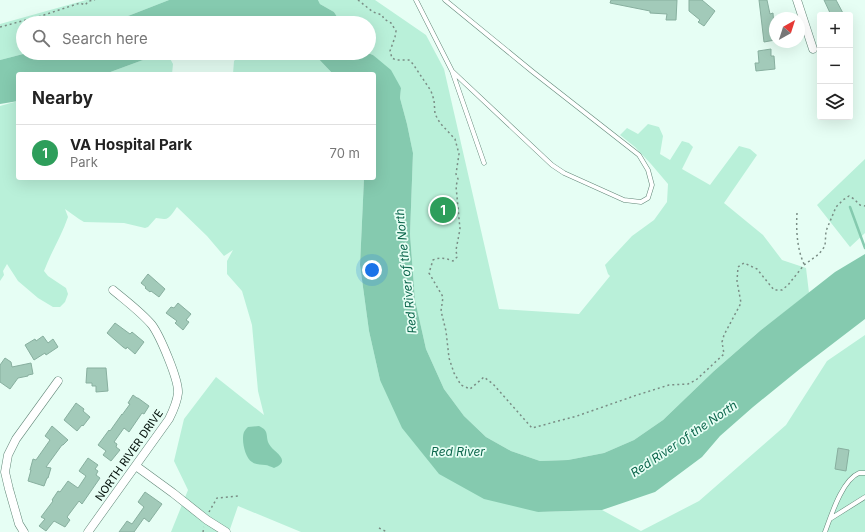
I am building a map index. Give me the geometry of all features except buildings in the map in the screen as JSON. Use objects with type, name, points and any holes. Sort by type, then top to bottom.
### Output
[{"type":"street","points":[[797,0],[813,49]]},
{"type":"street","name":"NORTH RIVER DRIVE","points":[[88,532],[169,419],[175,407],[178,393],[176,378],[153,326],[140,312],[113,290]]},
{"type":"street","points":[[24,532],[19,524],[8,489],[5,472],[8,455],[16,439],[58,381]]},
{"type":"street","points":[[136,466],[206,519],[226,532]]},
{"type":"lane","points":[[416,0],[452,71],[484,163]]},
{"type":"lane","points":[[445,0],[533,72],[639,155],[648,170],[652,185],[648,198],[641,202],[624,200],[564,173],[552,165],[452,71]]},
{"type":"lane","points":[[825,532],[842,490],[850,479],[859,473],[865,473]]},
{"type":"lane","points":[[830,519],[865,497]]},
{"type":"path","points":[[41,16],[80,3],[85,5],[90,1],[96,0]]},
{"type":"path","points":[[358,0],[373,12],[382,15],[384,19],[391,23],[396,31],[390,51],[392,58],[396,60],[409,60],[413,64],[431,91],[434,100],[435,114],[440,123],[455,139],[459,154],[456,174],[458,179],[456,186],[460,229],[456,250],[457,257],[453,261],[445,258],[433,260],[429,273],[443,297],[441,311],[446,330],[448,358],[461,386],[470,389],[484,377],[493,384],[532,428],[577,416],[669,384],[688,384],[696,380],[724,354],[722,342],[724,335],[741,303],[737,281],[738,266],[744,263],[757,269],[774,290],[782,290],[788,285],[804,265],[819,254],[825,246],[826,230],[836,207],[849,196],[854,198],[860,205],[865,206]]},
{"type":"path","points":[[0,27],[16,22]]},
{"type":"path","points":[[797,214],[798,243],[800,256],[804,265]]},
{"type":"path","points":[[203,532],[204,523],[218,498],[239,496]]},
{"type":"path","points":[[379,528],[387,532]]},
{"type":"shaded area","points":[[86,0],[169,0],[128,16],[29,16]]},
{"type":"shaded area","points":[[318,0],[375,0],[426,35],[444,69],[499,309],[579,314],[610,276],[605,265],[632,236],[654,220],[667,202],[668,184],[635,147],[620,135],[627,128],[638,134],[648,124],[659,127],[663,136],[660,154],[670,160],[682,141],[689,143],[693,147],[682,169],[710,185],[739,146],[750,149],[757,155],[724,203],[763,235],[782,260],[806,268],[809,293],[761,330],[714,371],[663,420],[634,440],[604,453],[568,460],[540,461],[511,451],[486,437],[464,416],[444,389],[426,349],[415,300],[410,234],[413,153],[400,98],[401,88],[376,59],[376,16],[337,16],[334,12],[320,4]]},
{"type":"shaded area","points":[[16,20],[16,56],[0,60],[0,24]]},
{"type":"shaded area","points":[[143,60],[171,60],[173,64],[172,72],[110,72]]},
{"type":"shaded area","points":[[320,60],[331,72],[233,72],[234,61]]},
{"type":"shaded area","points":[[16,102],[16,180],[364,180],[360,265],[369,331],[380,380],[538,512],[602,510],[641,531],[699,501],[786,425],[827,361],[865,335],[865,532],[301,532],[238,506],[229,532],[171,532],[188,490],[174,461],[184,419],[216,377],[264,415],[258,391],[252,325],[242,291],[227,274],[227,261],[233,250],[224,256],[207,236],[177,207],[168,218],[156,218],[148,227],[145,228],[124,223],[84,222],[65,209],[68,217],[44,271],[48,276],[66,288],[68,294],[65,302],[60,307],[53,307],[38,298],[18,281],[7,264],[3,271],[4,275],[0,281],[0,106]]},
{"type":"shaded area","points":[[865,159],[865,233],[850,247],[817,205]]},
{"type":"water","points":[[169,0],[318,0],[320,4],[334,12],[337,16],[128,16]]},
{"type":"water","points":[[16,56],[16,60],[143,60],[110,72],[16,72],[16,101],[0,104],[0,60]]},
{"type":"water","name":"Red River","points":[[376,58],[391,70],[401,88],[400,98],[413,153],[410,234],[415,300],[426,349],[444,389],[464,416],[486,437],[511,451],[540,461],[568,460],[604,453],[634,440],[663,420],[714,371],[761,330],[835,272],[865,254],[865,319],[753,407],[720,436],[702,457],[655,492],[602,510],[538,512],[484,499],[439,474],[402,428],[380,380],[369,331],[360,265],[364,180],[376,180],[376,72],[331,72],[320,60],[376,60]]},
{"type":"water","points":[[259,426],[265,430],[269,444],[282,459],[282,462],[274,468],[267,465],[254,463],[247,457],[243,440],[244,432],[248,427]]},
{"type":"waterway","points":[[850,207],[865,248]]},
{"type":"place","name":"VA Hospital Park","points":[[443,210]]},
{"type":"water label","name":"Red River of the North","points":[[406,271]]},
{"type":"water label","name":"Red River of the North","points":[[684,439]]}]
